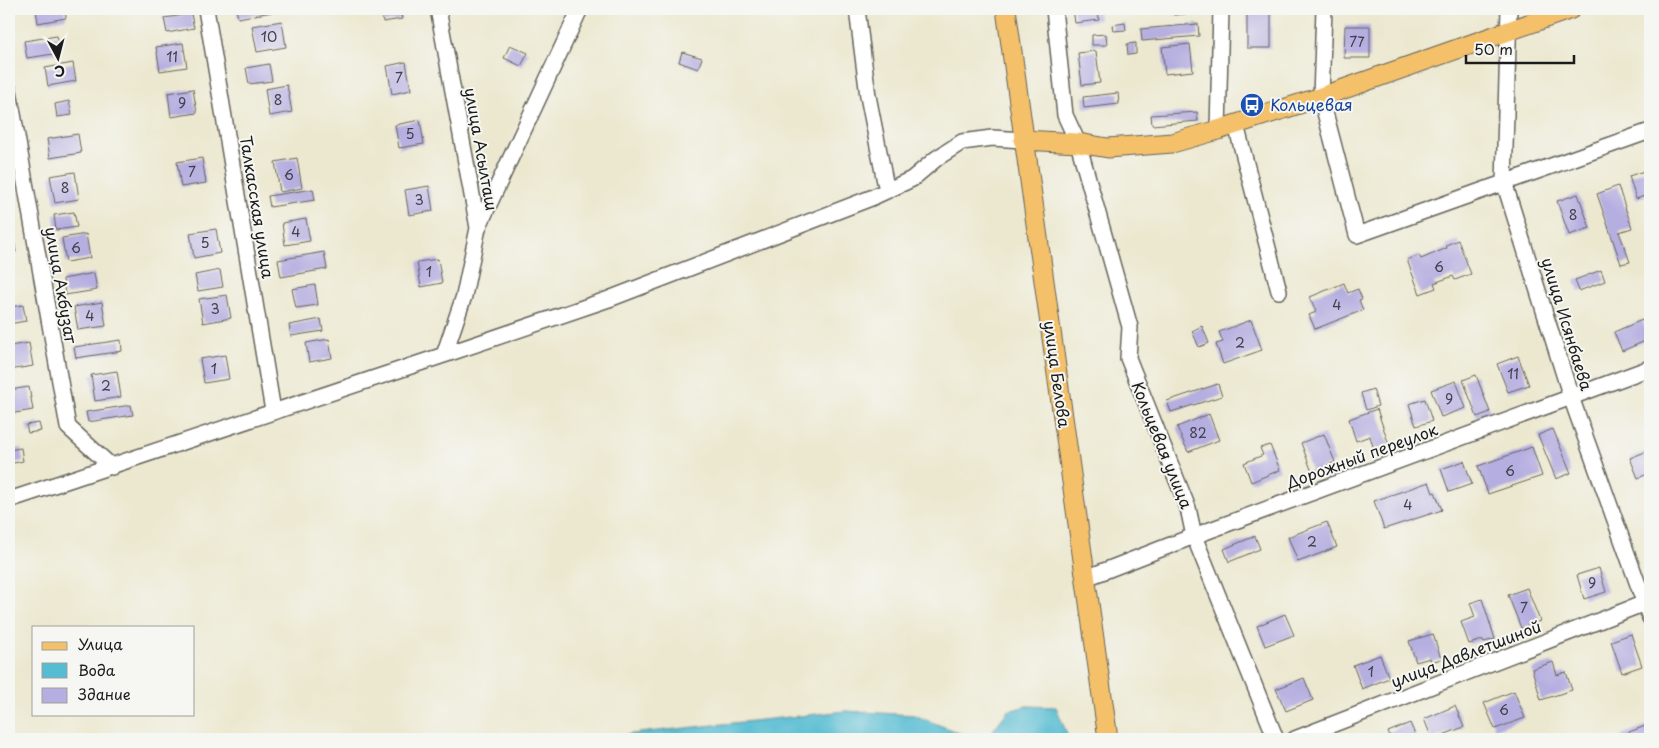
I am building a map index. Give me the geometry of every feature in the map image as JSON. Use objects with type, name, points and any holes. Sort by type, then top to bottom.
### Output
[{"type":"main road","name":"улица Белова","points":[[1006,9],[1108,739]]},
{"type":"main road","points":[[1024,140],[1078,143],[1108,148],[1172,143],[1322,98],[1571,9]]},
{"type":"street","name":"Талкасская улица","points":[[206,9],[273,411]]},
{"type":"street","name":"улица Асылташ","points":[[438,9],[478,228],[464,296],[444,355]]},
{"type":"street","points":[[478,228],[580,9]]},
{"type":"street","points":[[857,9],[868,96],[885,182],[889,190]]},
{"type":"street","name":"Кольцевая улица","points":[[1054,9],[1065,115],[1078,143],[1130,327],[1128,358],[1188,508],[1194,536],[1276,739]]},
{"type":"street","points":[[1221,9],[1227,127],[1279,291]]},
{"type":"street","points":[[1324,9],[1322,98],[1357,235],[1650,131]]},
{"type":"street","name":"улица Исянбаева","points":[[1509,9],[1504,182],[1571,397],[1647,602],[1650,618]]},
{"type":"street","name":"улица Акбузат","points":[[9,91],[68,427],[112,467]]},
{"type":"street","points":[[9,500],[609,299],[889,190],[912,179],[937,158],[962,142],[992,138],[1024,140]]},
{"type":"street","name":"Дорожный переулок","points":[[1086,578],[1194,536],[1650,368]]},
{"type":"street","name":"улица Давлетшиной","points":[[1296,739],[1647,602]]},
{"type":"water","points":[[1027,706],[1056,707],[1069,739],[600,739],[639,733],[846,711],[914,715],[962,734],[990,734],[1008,711]]},
{"type":"building","points":[[36,9],[65,9],[66,18],[38,23]]},
{"type":"building","points":[[236,9],[272,9],[272,12],[238,18]]},
{"type":"building","points":[[381,9],[400,9],[402,19],[383,22]]},
{"type":"building","points":[[1073,9],[1098,9],[1099,20],[1075,23]]},
{"type":"building","points":[[1173,9],[1194,9],[1195,13],[1174,15]]},
{"type":"building","points":[[1247,9],[1271,9],[1271,48],[1247,48]]},
{"type":"building","points":[[191,14],[194,28],[167,33],[164,18]]},
{"type":"building","points":[[282,21],[286,47],[257,52],[252,26]]},
{"type":"building","points":[[1125,23],[1126,30],[1113,31],[1112,25]]},
{"type":"building","points":[[1198,24],[1199,36],[1142,41],[1141,29]]},
{"type":"building","points":[[1345,26],[1370,26],[1370,58],[1344,58]]},
{"type":"building","points":[[1106,34],[1107,45],[1092,45],[1092,35]]},
{"type":"building","points":[[57,36],[60,53],[27,58],[24,41]]},
{"type":"building","points":[[183,43],[187,67],[160,71],[156,47]]},
{"type":"building","points":[[1136,43],[1136,54],[1128,55],[1127,44]]},
{"type":"building","points":[[1190,44],[1193,71],[1165,74],[1162,47]]},
{"type":"building","points":[[510,45],[528,53],[521,66],[504,58]]},
{"type":"building","points":[[1096,51],[1100,83],[1082,85],[1078,53]]},
{"type":"building","points":[[682,52],[702,58],[698,69],[679,62]]},
{"type":"building","points":[[406,62],[411,90],[392,94],[387,66]]},
{"type":"building","points":[[73,63],[76,81],[48,86],[45,68]]},
{"type":"building","points":[[269,64],[272,81],[249,84],[246,68]]},
{"type":"building","points":[[287,85],[292,112],[269,116],[265,89]]},
{"type":"building","points":[[193,89],[197,113],[171,117],[168,93]]},
{"type":"building","points":[[1118,93],[1119,104],[1084,108],[1083,97]]},
{"type":"building","points":[[69,101],[72,115],[57,117],[55,104]]},
{"type":"building","points":[[1197,112],[1198,121],[1152,125],[1151,115]]},
{"type":"building","points":[[420,120],[424,144],[399,148],[395,125]]},
{"type":"building","points":[[78,134],[81,153],[50,158],[47,139]]},
{"type":"building","points":[[202,158],[206,183],[181,187],[177,162]]},
{"type":"building","points":[[297,158],[302,188],[280,192],[275,162]]},
{"type":"building","points":[[1650,169],[1650,194],[1636,199],[1629,176]]},
{"type":"building","points":[[75,172],[79,199],[55,203],[50,176]]},
{"type":"building","points":[[429,186],[433,211],[409,215],[405,190]]},
{"type":"building","points":[[1618,186],[1632,228],[1619,232],[1630,262],[1621,264],[1597,194]]},
{"type":"building","points":[[313,189],[315,200],[270,207],[268,196]]},
{"type":"building","points":[[1578,194],[1590,228],[1569,235],[1557,201]]},
{"type":"building","points":[[74,212],[77,227],[56,230],[54,215]]},
{"type":"building","points":[[306,219],[310,241],[285,245],[282,223]]},
{"type":"building","points":[[216,229],[220,253],[194,258],[190,233]]},
{"type":"building","points":[[86,234],[90,258],[66,262],[62,238]]},
{"type":"building","points":[[14,240],[16,252],[9,254],[9,241]]},
{"type":"building","points":[[1458,240],[1471,274],[1455,280],[1453,276],[1434,283],[1436,288],[1420,294],[1407,260],[1419,255],[1421,259],[1447,248],[1446,245]]},
{"type":"building","points":[[324,252],[327,269],[281,277],[278,260]]},
{"type":"building","points":[[438,259],[442,283],[421,287],[417,262]]},
{"type":"building","points":[[220,270],[223,287],[198,291],[195,275]]},
{"type":"building","points":[[1601,270],[1605,281],[1579,291],[1575,280]]},
{"type":"building","points":[[94,273],[97,290],[65,295],[63,279]]},
{"type":"building","points":[[1344,283],[1348,293],[1358,289],[1362,299],[1359,300],[1363,310],[1315,329],[1309,315],[1316,312],[1310,297]]},
{"type":"building","points":[[315,285],[318,305],[296,308],[292,289]]},
{"type":"building","points":[[227,295],[231,318],[203,323],[199,299]]},
{"type":"building","points":[[102,302],[106,326],[78,330],[74,307]]},
{"type":"building","points":[[23,305],[26,321],[9,324],[9,307]]},
{"type":"building","points":[[321,319],[323,331],[291,336],[289,325]]},
{"type":"building","points":[[1251,320],[1262,350],[1223,364],[1216,344],[1223,342],[1219,332]]},
{"type":"building","points":[[1642,320],[1650,339],[1622,351],[1614,332]]},
{"type":"building","points":[[1202,326],[1209,343],[1199,347],[1192,331]]},
{"type":"building","points":[[329,339],[332,358],[309,362],[306,343]]},
{"type":"building","points":[[121,340],[122,351],[76,358],[74,347]]},
{"type":"building","points":[[29,343],[33,366],[9,370],[9,346]]},
{"type":"building","points":[[225,355],[229,379],[204,383],[200,359]]},
{"type":"building","points":[[1518,356],[1529,385],[1508,392],[1497,364]]},
{"type":"building","points":[[117,371],[121,397],[95,401],[91,375]]},
{"type":"building","points":[[1476,375],[1490,412],[1477,417],[1463,380]]},
{"type":"building","points":[[1456,381],[1466,408],[1441,417],[1431,390]]},
{"type":"building","points":[[1218,384],[1222,396],[1171,412],[1167,401]]},
{"type":"building","points":[[29,387],[33,410],[9,414],[9,390]]},
{"type":"building","points":[[1373,389],[1378,406],[1366,410],[1361,393]]},
{"type":"building","points":[[1425,399],[1432,421],[1416,426],[1409,404]]},
{"type":"building","points":[[131,405],[133,415],[88,422],[86,412]]},
{"type":"building","points":[[1377,409],[1389,445],[1374,450],[1370,436],[1356,441],[1349,419]]},
{"type":"building","points":[[1209,414],[1219,440],[1188,452],[1177,427]]},
{"type":"building","points":[[39,423],[41,431],[28,433],[26,425]]},
{"type":"building","points":[[1553,429],[1571,473],[1556,479],[1538,435]]},
{"type":"building","points":[[1324,434],[1335,462],[1312,472],[1301,443]]},
{"type":"building","points":[[1270,445],[1280,470],[1251,482],[1244,463],[1263,455],[1260,448]]},
{"type":"building","points":[[1532,447],[1542,476],[1488,494],[1478,466]]},
{"type":"building","points":[[21,448],[23,461],[9,464],[9,450]]},
{"type":"building","points":[[1650,450],[1650,473],[1638,478],[1630,458]]},
{"type":"building","points":[[1464,461],[1472,484],[1449,492],[1441,469]]},
{"type":"building","points":[[1429,482],[1442,510],[1384,529],[1374,501]]},
{"type":"building","points":[[1327,522],[1337,547],[1298,562],[1288,537]]},
{"type":"building","points":[[1255,536],[1260,549],[1229,562],[1224,549]]},
{"type":"building","points":[[1599,568],[1606,592],[1584,599],[1577,575]]},
{"type":"building","points":[[1527,588],[1540,621],[1521,628],[1508,595]]},
{"type":"building","points":[[1482,599],[1495,639],[1469,644],[1461,622],[1475,617],[1470,603]]},
{"type":"building","points":[[1285,614],[1294,635],[1265,646],[1257,626]]},
{"type":"building","points":[[1433,634],[1441,659],[1431,662],[1430,658],[1416,662],[1409,641]]},
{"type":"building","points":[[1631,634],[1642,666],[1622,673],[1611,641]]},
{"type":"building","points":[[1380,655],[1389,678],[1362,689],[1353,665]]},
{"type":"building","points":[[1553,662],[1557,675],[1566,672],[1572,690],[1541,700],[1532,669]]},
{"type":"building","points":[[1304,678],[1313,700],[1286,711],[1276,689]]},
{"type":"building","points":[[1514,691],[1525,718],[1495,729],[1484,703]]},
{"type":"building","points":[[1455,706],[1464,727],[1432,739],[1424,719]]},
{"type":"building","points":[[1410,723],[1417,739],[1391,739],[1388,732]]},
{"type":"building","points":[[1648,725],[1650,739],[1623,739],[1621,735]]},
{"type":"place","name":"Кольцевая","points":[[1252,105]]}]
